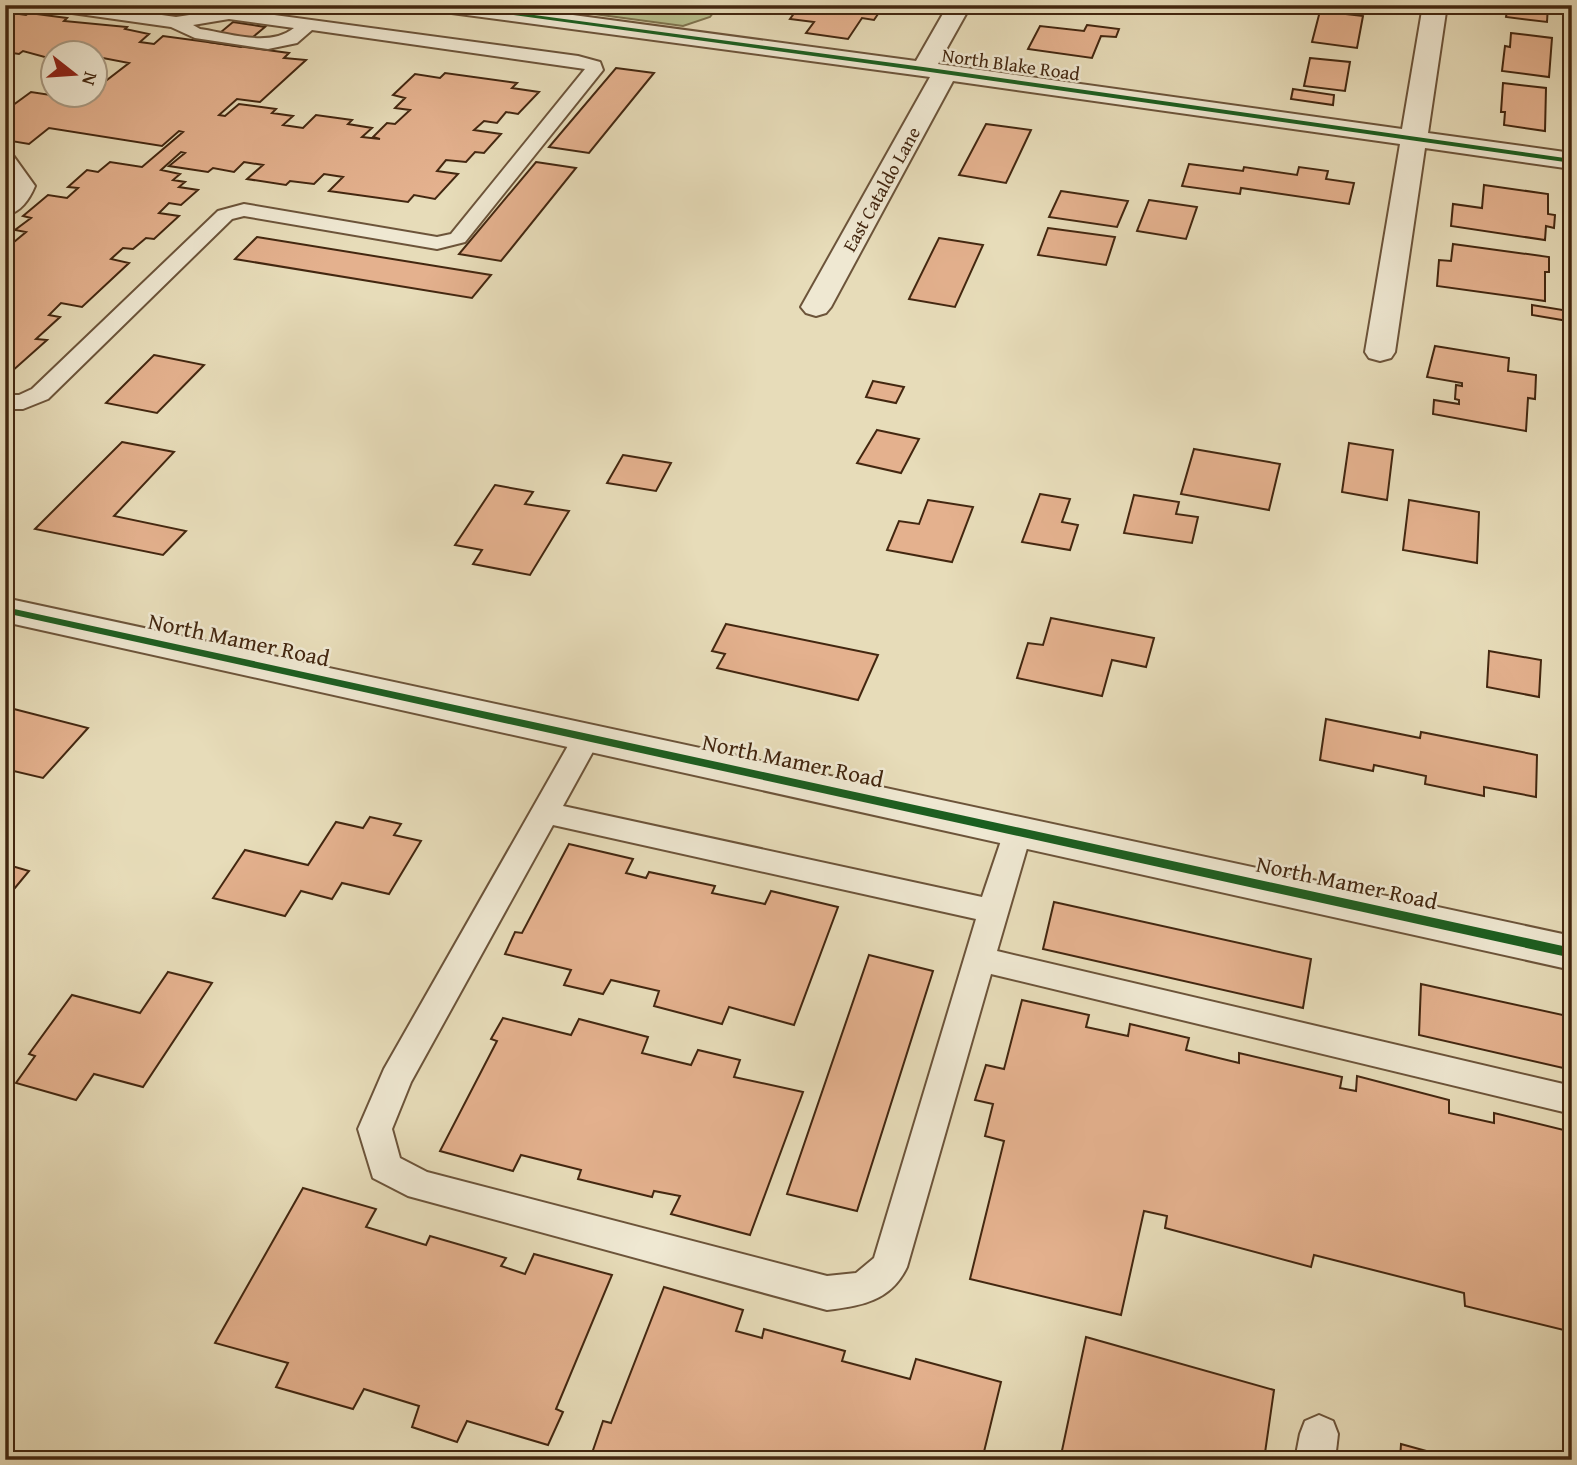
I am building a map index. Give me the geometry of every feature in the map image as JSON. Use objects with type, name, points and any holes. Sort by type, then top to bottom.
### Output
[{"type":"street","name":"North Blake Road","points":[[444,5],[934,71],[1572,162]]},
{"type":"street","name":"East Cataldo Lane","points":[[816,307],[934,71],[960,5]]},
{"type":"street","points":[[1380,352],[1435,5]]},
{"type":"street","name":"North Mamer Road","points":[[5,610],[1572,953]]},
{"type":"lane","points":[[5,402],[23,402],[40,394],[225,215],[244,211],[437,243],[458,238],[594,70],[594,66],[579,61],[229,14],[176,22],[51,5]]},
{"type":"lane","points":[[5,158],[25,186],[20,198],[5,209]]},
{"type":"lane","points":[[587,737],[396,1079],[375,1129],[385,1167],[420,1185],[827,1293],[864,1289],[889,1267],[1017,831]]},
{"type":"lane","points":[[545,813],[993,911]]},
{"type":"lane","points":[[980,958],[1572,1100]]},
{"type":"green space","points":[[527,5],[719,5],[710,17],[683,26]]},
{"type":"building","points":[[800,5],[884,5],[874,20],[862,18],[848,39],[806,33],[814,22],[790,19]]},
{"type":"building","points":[[1033,5],[1085,5],[1080,14],[1032,8]]},
{"type":"building","points":[[1508,5],[1548,5],[1547,22],[1506,17]]},
{"type":"building","points":[[1320,11],[1363,16],[1357,48],[1312,42]]},
{"type":"building","points":[[5,12],[127,27],[125,29],[149,34],[140,42],[154,44],[163,36],[289,53],[284,58],[306,60],[260,102],[237,99],[219,115],[225,116],[239,104],[276,109],[272,113],[293,116],[283,125],[303,128],[316,115],[352,120],[348,124],[372,128],[362,137],[380,139],[373,137],[387,123],[395,124],[410,110],[395,108],[405,98],[393,95],[415,74],[440,78],[445,73],[517,83],[512,88],[539,92],[518,114],[506,112],[497,123],[484,121],[474,130],[501,134],[484,153],[475,152],[466,162],[446,160],[437,171],[458,174],[435,199],[414,195],[408,202],[329,191],[343,177],[324,174],[314,184],[290,181],[286,185],[247,179],[263,165],[244,162],[234,172],[213,168],[208,172],[169,166],[185,153],[181,152],[161,170],[180,174],[173,180],[185,182],[179,187],[198,190],[181,205],[169,203],[159,213],[179,216],[154,239],[146,238],[133,249],[123,248],[111,259],[129,263],[82,307],[61,303],[49,315],[60,317],[36,339],[47,340],[10,373],[5,372],[5,241],[14,242],[26,232],[15,230],[31,218],[23,216],[48,195],[67,198],[78,188],[68,187],[87,170],[98,172],[110,162],[142,167],[183,132],[179,131],[162,146],[49,128],[29,144],[5,140],[5,111],[31,92],[38,93],[38,108],[108,108],[108,79],[129,63],[108,59],[108,38],[38,38],[38,55],[23,51],[19,54],[5,52]]},
{"type":"building","points":[[233,22],[265,27],[241,47],[209,42]]},
{"type":"building","points":[[1087,25],[1119,29],[1116,37],[1101,36],[1092,58],[1028,49],[1040,26],[1084,31]]},
{"type":"building","points":[[1511,33],[1552,38],[1549,77],[1502,71],[1505,46],[1510,47]]},
{"type":"building","points":[[1310,58],[1350,62],[1345,91],[1304,86]]},
{"type":"building","points":[[616,68],[654,73],[589,153],[549,147]]},
{"type":"building","points":[[1503,83],[1546,88],[1545,131],[1504,125],[1505,112],[1501,112]]},
{"type":"building","points":[[1293,89],[1334,95],[1333,105],[1291,99]]},
{"type":"building","points":[[986,124],[1031,130],[1006,183],[959,175]]},
{"type":"building","points":[[536,162],[576,168],[501,261],[459,254]]},
{"type":"building","points":[[1189,164],[1243,171],[1244,167],[1297,175],[1299,167],[1328,171],[1326,179],[1354,183],[1349,204],[1241,188],[1240,194],[1182,186]]},
{"type":"building","points":[[1484,185],[1548,194],[1548,214],[1555,215],[1554,228],[1546,226],[1545,240],[1451,226],[1453,204],[1482,208]]},
{"type":"building","points":[[1061,191],[1128,201],[1117,227],[1049,217]]},
{"type":"building","points":[[1149,200],[1197,207],[1186,239],[1137,231]]},
{"type":"building","points":[[1048,228],[1115,237],[1106,265],[1038,255]]},
{"type":"building","points":[[257,237],[491,275],[472,298],[235,259]]},
{"type":"building","points":[[939,238],[983,245],[955,307],[909,299]]},
{"type":"building","points":[[1453,244],[1549,257],[1549,272],[1545,272],[1545,301],[1437,286],[1439,260],[1451,261]]},
{"type":"building","points":[[1532,305],[1569,311],[1568,321],[1532,315]]},
{"type":"building","points":[[1435,346],[1509,358],[1508,371],[1536,375],[1535,399],[1528,398],[1526,431],[1433,414],[1434,400],[1459,404],[1459,400],[1455,399],[1456,385],[1462,386],[1462,383],[1427,377]]},
{"type":"building","points":[[154,355],[204,365],[157,413],[106,403]]},
{"type":"building","points":[[873,381],[904,387],[896,403],[866,397]]},
{"type":"building","points":[[877,430],[919,439],[901,473],[857,463]]},
{"type":"building","points":[[122,442],[174,452],[114,516],[186,531],[163,555],[35,529]]},
{"type":"building","points":[[1349,443],[1393,450],[1387,500],[1342,492]]},
{"type":"building","points":[[1194,449],[1280,464],[1269,510],[1181,494]]},
{"type":"building","points":[[623,455],[671,463],[656,491],[607,483]]},
{"type":"building","points":[[495,485],[533,492],[525,504],[569,511],[530,575],[473,564],[482,550],[455,545]]},
{"type":"building","points":[[1040,494],[1070,499],[1062,522],[1078,525],[1070,550],[1022,542]]},
{"type":"building","points":[[1134,495],[1179,502],[1176,514],[1198,517],[1192,543],[1124,533]]},
{"type":"building","points":[[928,500],[973,507],[952,562],[887,550],[899,521],[919,524]]},
{"type":"building","points":[[1409,500],[1479,512],[1477,563],[1403,550]]},
{"type":"building","points":[[1051,618],[1154,638],[1146,667],[1112,660],[1102,696],[1017,678],[1028,643],[1043,645]]},
{"type":"building","points":[[726,624],[878,655],[858,700],[717,668],[725,654],[712,651]]},
{"type":"building","points":[[1489,651],[1541,660],[1539,697],[1487,687]]},
{"type":"building","points":[[10,708],[88,728],[43,778],[5,769],[5,713]]},
{"type":"building","points":[[1326,719],[1420,738],[1421,732],[1537,755],[1536,797],[1484,787],[1484,796],[1425,784],[1426,776],[1374,765],[1373,771],[1320,760]]},
{"type":"building","points":[[370,817],[401,824],[394,835],[421,841],[389,894],[342,883],[332,899],[301,891],[285,916],[213,898],[245,850],[308,865],[336,822],[363,828]]},
{"type":"building","points":[[569,844],[633,859],[626,873],[646,878],[649,872],[715,886],[712,893],[765,904],[771,891],[838,907],[794,1025],[729,1007],[722,1024],[654,1006],[659,991],[611,980],[603,994],[564,985],[571,970],[505,954],[515,932],[522,933]]},
{"type":"building","points":[[5,864],[29,871],[5,900]]},
{"type":"building","points":[[1054,902],[1311,959],[1303,1008],[1043,949]]},
{"type":"building","points":[[869,955],[933,971],[857,1211],[787,1194]]},
{"type":"building","points":[[168,972],[212,983],[143,1087],[94,1074],[76,1100],[16,1083],[35,1056],[29,1054],[72,995],[140,1013]]},
{"type":"building","points":[[1421,984],[1572,1017],[1572,1070],[1419,1035]]},
{"type":"building","points":[[1022,1000],[1089,1015],[1086,1027],[1128,1036],[1130,1024],[1189,1038],[1186,1050],[1239,1063],[1239,1053],[1342,1077],[1340,1088],[1356,1091],[1357,1076],[1449,1100],[1449,1113],[1494,1123],[1494,1113],[1572,1132],[1572,1332],[1465,1306],[1464,1293],[1314,1255],[1311,1267],[1165,1228],[1167,1216],[1144,1211],[1121,1315],[970,1279],[1004,1141],[985,1136],[993,1104],[975,1100],[986,1065],[1004,1069]]},
{"type":"building","points":[[503,1018],[571,1035],[579,1019],[648,1037],[642,1053],[691,1065],[698,1050],[740,1060],[734,1077],[803,1092],[750,1235],[671,1214],[680,1196],[654,1191],[652,1197],[578,1179],[581,1170],[521,1155],[513,1171],[440,1151],[497,1041],[491,1039]]},
{"type":"building","points":[[303,1188],[376,1209],[366,1227],[426,1245],[430,1236],[506,1258],[501,1266],[525,1274],[534,1254],[612,1275],[556,1409],[563,1412],[548,1445],[467,1421],[457,1442],[412,1427],[419,1406],[364,1389],[353,1409],[276,1387],[288,1363],[215,1343]]},
{"type":"building","points":[[664,1287],[743,1310],[736,1331],[762,1338],[764,1329],[845,1351],[842,1361],[910,1379],[916,1359],[1001,1382],[982,1460],[604,1460],[591,1456],[603,1421],[611,1423]]},
{"type":"building","points":[[1086,1337],[1274,1390],[1264,1460],[1060,1460]]},
{"type":"building","points":[[1401,1444],[1459,1460],[1400,1460]]},
{"type":"cycle path","points":[[444,5],[923,69],[1572,161]]},
{"type":"cycle path","points":[[5,610],[1572,953]]}]
